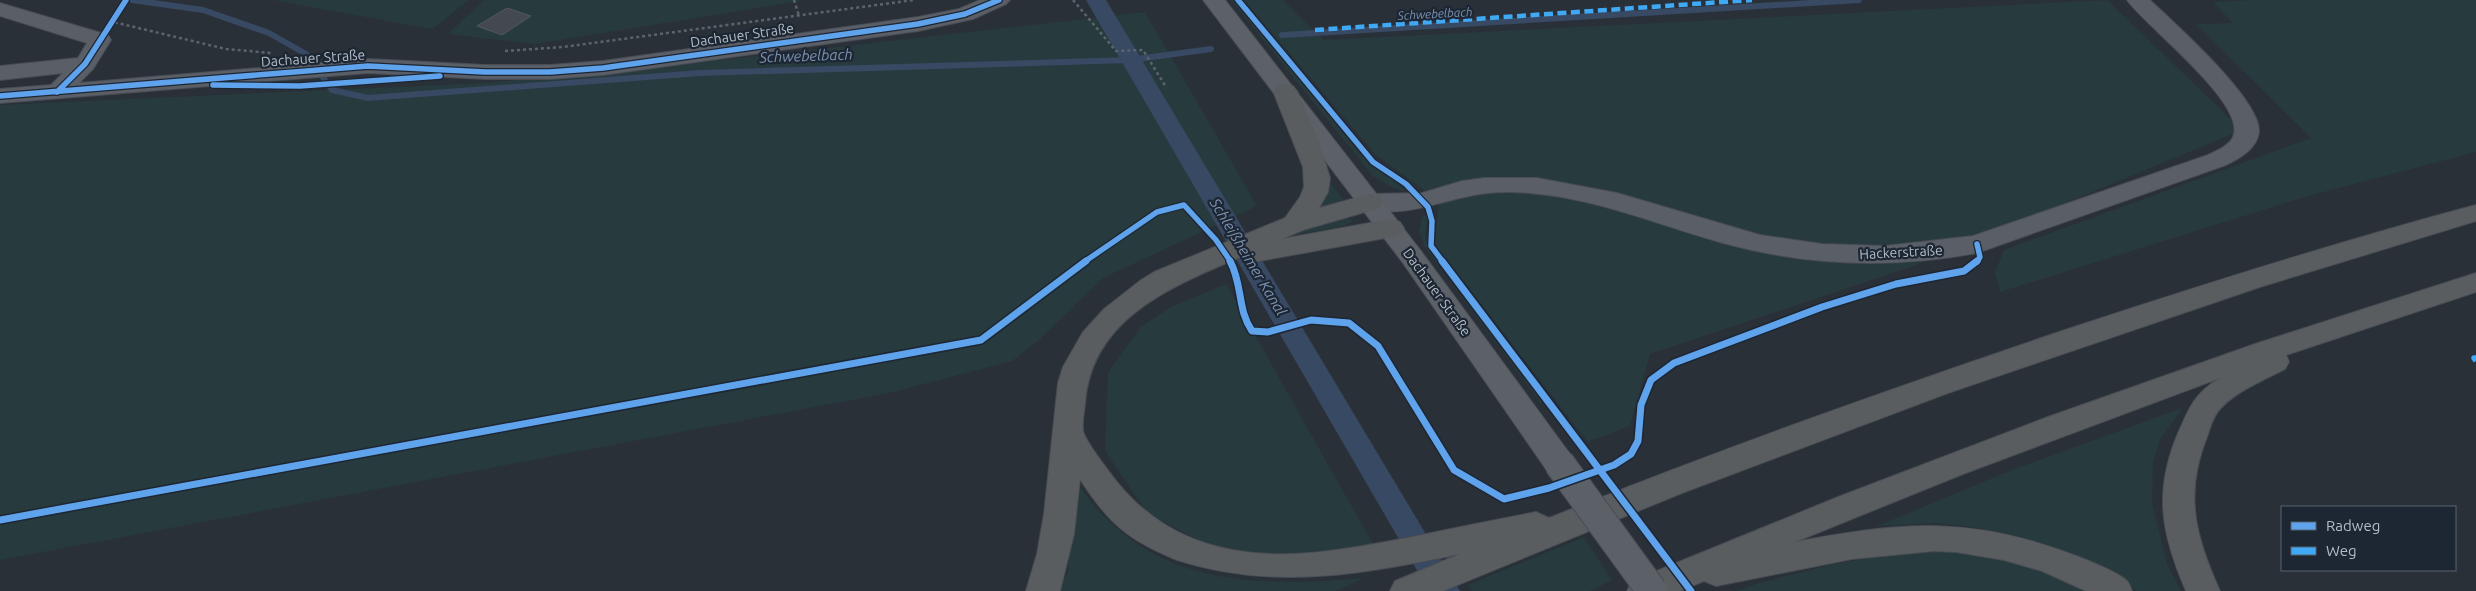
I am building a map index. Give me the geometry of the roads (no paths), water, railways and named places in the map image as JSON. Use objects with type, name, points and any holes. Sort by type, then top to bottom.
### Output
[{"type":"highway","points":[[1275,241],[1294,224],[1310,203],[1317,186],[1317,170],[1285,91]]},
{"type":"highway","points":[[1294,224],[1370,202]]},
{"type":"highway","points":[[1068,433],[1094,475],[1116,504],[1149,532],[1195,555],[1242,566],[1292,570],[1342,565],[1392,555],[1446,558],[1608,510],[1865,410],[2019,356],[2289,268],[2476,214]]},
{"type":"highway","points":[[1043,591],[1051,568],[1068,433],[1069,404],[1078,368],[1095,336],[1118,311],[1146,289],[1195,265],[1275,241],[1391,228]]},
{"type":"highway","points":[[1654,588],[1787,530],[2048,428],[2363,318],[2476,282]]},
{"type":"highway","points":[[2203,591],[2193,570],[2178,522],[2177,483],[2186,448],[2208,401],[2266,366],[2363,318]]},
{"type":"highway","points":[[1654,588],[1893,540],[1936,538],[1980,543],[2024,552],[2064,565],[2115,591]]},
{"type":"highway","points":[[1411,589],[1446,558]]},
{"type":"main road","name":"Dachauer Straße","points":[[1214,0],[1391,228],[1559,463],[1654,588]]},
{"type":"street","name":"Dachauer Straße","points":[[0,96],[143,85],[374,74],[550,72],[603,68],[918,24],[966,14],[999,0]]},
{"type":"street","name":"Hackerstraße","points":[[1370,202],[1423,201],[1461,189],[1516,183],[1590,195],[1732,236],[1778,247],[1854,254],[1898,255],[1939,252],[1977,244],[2217,160],[2236,150],[2244,140],[2248,128],[2243,112],[2190,50],[2138,0]]},
{"type":"street","points":[[0,9],[100,40],[86,64],[57,92]]},
{"type":"street","points":[[0,73],[86,64]]},
{"type":"street","name":"Hackerstraße","points":[[1391,228],[1423,201]]},
{"type":"waterway","name":"Schwebelbach","points":[[132,0],[203,10],[269,33],[306,54],[332,90],[368,98],[700,73],[1130,60],[1211,49]]},
{"type":"waterway","name":"Schleißheimer Kanal","points":[[1096,0],[1445,591]]},
{"type":"waterway","name":"Schwebelbach","points":[[1282,35],[1859,0]]}]
